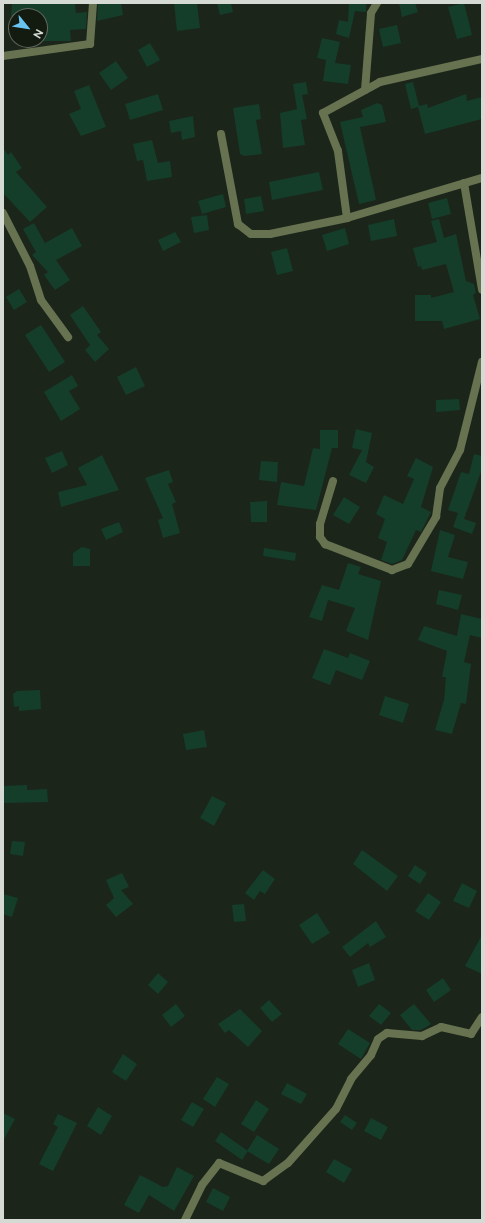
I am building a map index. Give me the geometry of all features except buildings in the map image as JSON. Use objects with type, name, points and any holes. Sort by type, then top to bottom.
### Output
[{"type":"street","points":[[3,56],[90,44],[93,3]]},
{"type":"street","points":[[365,90],[371,13],[377,3]]},
{"type":"street","points":[[347,218],[338,151],[323,113],[380,82],[482,59]]},
{"type":"street","points":[[221,134],[238,224],[251,234],[270,234],[347,218],[482,178]]},
{"type":"street","points":[[464,183],[482,289]]},
{"type":"street","points":[[3,213],[30,266],[41,300],[68,337]]},
{"type":"street","points":[[333,481],[320,524],[320,537],[325,544],[392,570],[408,564],[436,517],[440,488],[460,450],[482,362]]},
{"type":"street","points":[[185,1220],[202,1185],[219,1163],[263,1181],[288,1163],[336,1109],[351,1079],[371,1055],[378,1039],[387,1033],[422,1036],[441,1028],[471,1034],[482,1017]]}]
